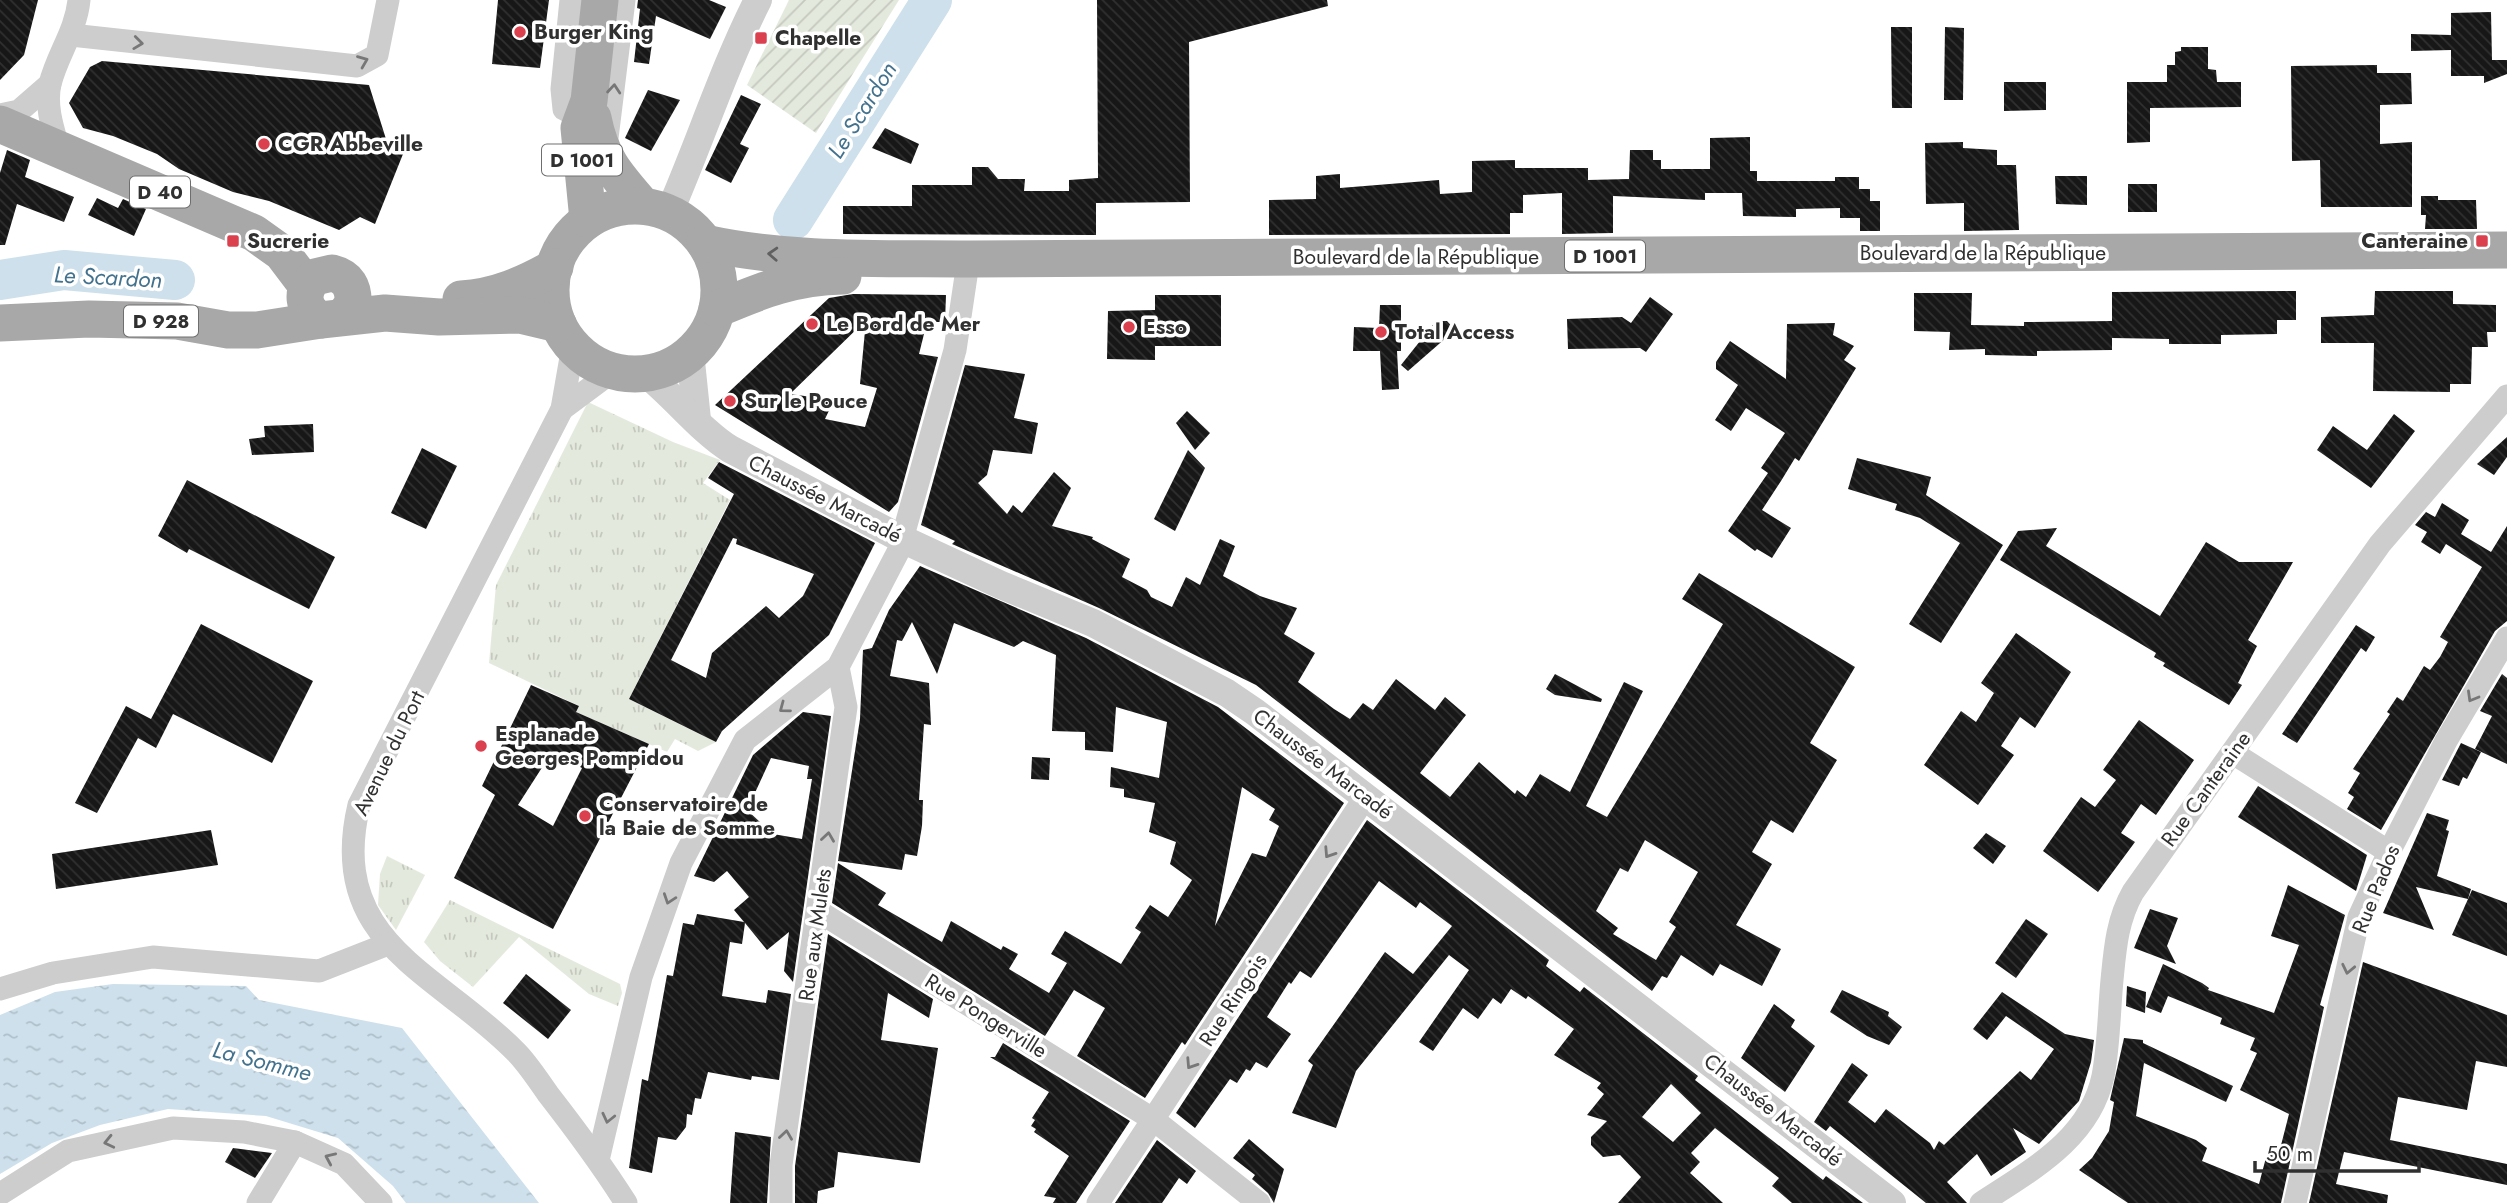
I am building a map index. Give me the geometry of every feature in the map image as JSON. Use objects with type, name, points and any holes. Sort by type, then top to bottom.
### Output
[{"type":"main road","name":"D 1001","points":[[588,220],[584,114],[600,0]]},
{"type":"main road","points":[[584,114],[609,168],[656,209],[689,225],[705,243],[716,267],[719,293],[710,328],[690,352],[664,368],[629,372],[591,362],[565,335],[552,304],[551,284],[565,242],[588,220],[621,207],[656,209]]},
{"type":"main road","name":"D 40","points":[[0,124],[254,233],[282,253],[326,295]]},
{"type":"main road","name":"Boulevard de la République","points":[[705,243],[748,252],[838,258],[970,259],[2507,250]]},
{"type":"main road","name":"D 928","points":[[0,305],[121,298],[243,312],[264,311],[326,295],[390,293],[443,300],[478,298],[521,286],[555,267]]},
{"type":"main road","name":"Boulevard de la République","points":[[717,309],[775,285],[807,277],[2507,270]]},
{"type":"main road","name":"D 928","points":[[0,323],[89,318],[177,321],[228,330],[257,330],[326,295],[385,313],[439,317],[520,315],[565,335]]},
{"type":"street","points":[[59,149],[49,104],[50,84],[71,35],[79,0]]},
{"type":"street","points":[[71,35],[357,66],[377,55],[388,0]]},
{"type":"street","points":[[571,0],[562,89],[564,109],[573,114],[584,114]]},
{"type":"street","points":[[604,156],[610,130],[624,0]]},
{"type":"street","points":[[656,209],[683,184],[722,76],[758,0]]},
{"type":"street","points":[[0,116],[19,111],[50,84]]},
{"type":"street","points":[[598,1160],[641,977],[681,863],[745,740],[838,667],[902,539],[955,350],[966,276]]},
{"type":"street","name":"Avenue du Port","points":[[565,335],[562,409],[359,805],[353,832],[354,863],[363,906],[388,944],[516,1052],[598,1160],[626,1203]]},
{"type":"street","points":[[690,352],[697,420]]},
{"type":"street","name":"Avenue du Port","points":[[562,409],[629,372]]},
{"type":"street","name":"Chaussée Marcadé","points":[[629,372],[697,420],[712,438],[730,449],[902,539],[1001,585],[1093,622],[1227,694],[1366,796],[1892,1203]]},
{"type":"street","name":"Rue Canteraine","points":[[1981,1203],[2063,1146],[2078,1131],[2093,1108],[2103,1076],[2116,938],[2125,906],[2380,544],[2507,396]]},
{"type":"street","name":"Rue Pados","points":[[2295,1203],[2360,917],[2389,852],[2446,741],[2507,638]]},
{"type":"street","name":"Rue aux Mulets","points":[[781,1203],[781,1166],[846,707],[838,667]]},
{"type":"street","points":[[2232,753],[2389,852]]},
{"type":"street","name":"Rue Ringois","points":[[1098,1203],[1366,796]]},
{"type":"street","name":"Rue Pongerville","points":[[818,911],[1154,1120],[1259,1203]]},
{"type":"street","points":[[0,989],[53,973],[153,957],[319,971],[388,944]]},
{"type":"street","points":[[0,1194],[68,1152],[173,1128],[244,1132],[295,1142],[344,1164],[381,1203]]},
{"type":"street","points":[[258,1203],[295,1142]]},
{"type":"green space","points":[[789,0],[899,0],[816,133],[747,85]]},
{"type":"green space","points":[[588,402],[673,442],[720,460],[703,483],[730,500],[629,699],[716,742],[698,751],[675,739],[667,752],[576,712],[579,706],[489,663],[496,585]]},
{"type":"green space","points":[[387,856],[425,875],[396,930],[378,905],[380,874]]},
{"type":"green space","points":[[450,900],[620,984],[622,993],[618,1006],[589,994],[519,937],[473,987],[440,961],[424,942]]},
{"type":"water","name":"La Somme","points":[[113,984],[246,986],[259,1000],[402,1028],[539,1203],[406,1203],[393,1186],[338,1138],[266,1116],[168,1109],[100,1125],[52,1143],[0,1174],[0,1015],[55,992]]},
{"type":"building","points":[[0,0],[38,0],[24,55],[0,80]]},
{"type":"building","name":"Burger King","points":[[498,0],[549,0],[540,68],[492,64]]},
{"type":"building","points":[[638,0],[709,0],[726,7],[710,39],[656,16],[649,64],[634,62],[640,9],[637,8]]},
{"type":"building","points":[[1097,0],[1327,0],[1328,6],[1189,42],[1190,202],[1096,203],[1096,235],[843,234],[843,206],[912,206],[912,185],[972,185],[972,167],[988,167],[998,179],[1025,179],[1024,191],[1069,191],[1069,180],[1098,178]]},
{"type":"building","points":[[2491,12],[2492,60],[2507,60],[2507,74],[2484,83],[2484,76],[2451,76],[2451,50],[2411,51],[2411,34],[2451,35],[2451,13]]},
{"type":"building","points":[[1891,27],[1912,27],[1912,108],[1892,108]]},
{"type":"building","points":[[1945,27],[1964,28],[1963,100],[1944,100]]},
{"type":"building","points":[[2181,47],[2208,47],[2208,69],[2216,70],[2217,82],[2241,82],[2241,107],[2150,108],[2150,142],[2127,143],[2127,82],[2167,82],[2167,65],[2175,65],[2175,52],[2181,51]]},
{"type":"building","name":"CGR Abbeville","points":[[102,61],[369,85],[386,139],[405,149],[375,224],[360,217],[339,230],[269,201],[233,192],[179,169],[157,154],[113,136],[83,128],[69,103],[90,67]]},
{"type":"building","points":[[2377,65],[2377,73],[2411,73],[2412,104],[2380,105],[2380,144],[2412,142],[2412,207],[2321,207],[2320,160],[2292,161],[2291,66]]},
{"type":"building","points":[[2004,82],[2046,82],[2046,110],[2004,111]]},
{"type":"building","points":[[648,90],[680,100],[651,151],[625,138]]},
{"type":"building","points":[[741,95],[761,104],[740,144],[749,148],[731,183],[705,170]]},
{"type":"building","points":[[885,128],[919,144],[911,164],[872,148]]},
{"type":"building","points":[[1750,137],[1750,171],[1757,171],[1757,181],[1835,181],[1835,177],[1859,177],[1859,189],[1870,189],[1870,201],[1880,201],[1880,231],[1860,231],[1860,218],[1840,218],[1840,208],[1796,209],[1796,217],[1743,216],[1742,193],[1705,193],[1705,200],[1613,196],[1613,233],[1562,234],[1562,193],[1523,195],[1523,213],[1510,213],[1510,234],[1269,235],[1269,200],[1316,199],[1316,176],[1340,174],[1340,188],[1439,180],[1440,194],[1472,192],[1472,161],[1515,160],[1515,168],[1588,168],[1588,180],[1629,179],[1630,150],[1653,150],[1653,160],[1661,160],[1661,169],[1710,169],[1710,138]]},
{"type":"building","points":[[1963,142],[1963,148],[1997,150],[1997,165],[2016,165],[2019,230],[1964,231],[1964,203],[1926,204],[1925,143]]},
{"type":"building","points":[[7,150],[30,160],[25,177],[74,197],[64,222],[17,204],[5,245],[0,245],[0,173]]},
{"type":"building","points":[[2055,176],[2087,176],[2087,205],[2056,204]]},
{"type":"building","points":[[2128,184],[2157,184],[2157,212],[2128,212]]},
{"type":"building","points":[[2421,196],[2438,196],[2438,200],[2476,200],[2477,229],[2425,229],[2426,215],[2421,215]]},
{"type":"building","points":[[97,198],[118,208],[123,199],[146,209],[134,236],[88,215]]},
{"type":"building","points":[[2296,291],[2296,320],[2277,320],[2277,334],[2221,335],[2221,344],[2169,344],[2169,339],[2112,338],[2112,350],[2037,351],[2037,356],[1985,355],[1985,349],[1949,350],[1950,332],[1914,331],[1914,293],[1972,293],[1971,325],[2024,326],[2024,322],[2112,321],[2112,292]]},
{"type":"building","points":[[2375,291],[2453,291],[2453,304],[2496,305],[2496,332],[2487,332],[2488,347],[2472,347],[2471,384],[2450,384],[2450,392],[2373,391],[2374,343],[2321,343],[2321,317],[2374,315]]},
{"type":"building","points":[[853,294],[946,295],[945,322],[927,322],[919,354],[938,357],[898,502],[889,512],[715,405],[829,298]],"holes":[[[866,320],[860,384],[877,388],[865,427],[825,419],[834,400],[790,394]]]},
{"type":"building","points":[[1155,295],[1221,295],[1221,346],[1155,346],[1155,360],[1107,359],[1108,311],[1155,310]]},
{"type":"building","points":[[1650,297],[1673,314],[1646,352],[1640,348],[1568,349],[1567,319],[1622,317],[1631,323]]},
{"type":"building","points":[[1380,305],[1401,305],[1401,351],[1397,351],[1399,389],[1382,390],[1380,351],[1353,351],[1354,327],[1379,328]]},
{"type":"building","points":[[1436,321],[1447,321],[1455,330],[1408,371],[1401,365]]},
{"type":"building","points":[[1835,323],[1833,335],[1854,346],[1844,360],[1856,368],[1799,461],[1795,458],[1762,510],[1791,528],[1772,558],[1757,549],[1755,551],[1728,531],[1768,473],[1761,468],[1785,433],[1746,408],[1731,431],[1715,420],[1738,385],[1716,369],[1716,362],[1730,341],[1786,379],[1787,324]]},
{"type":"building","points":[[965,365],[1025,374],[1014,418],[1038,423],[1032,454],[993,450],[987,475],[978,483],[1007,514],[1013,505],[1022,513],[1054,472],[1071,488],[1052,526],[1093,537],[1092,539],[1130,559],[1122,577],[1147,590],[1151,597],[1172,607],[1186,577],[1200,585],[1220,539],[1235,546],[1223,576],[1260,596],[1297,608],[1284,634],[1315,653],[1298,682],[1334,709],[1350,719],[1363,703],[1373,710],[1396,679],[1435,710],[1445,697],[1466,715],[1420,773],[1450,797],[1479,762],[1515,794],[1517,790],[1526,797],[1540,774],[1570,792],[1624,682],[1643,691],[1586,806],[1607,817],[1723,624],[1682,599],[1699,573],[1855,667],[1810,743],[1837,760],[1793,833],[1771,820],[1752,852],[1772,864],[1736,925],[1781,949],[1762,986],[1720,964],[1713,976],[1681,955],[1667,978],[1662,976],[1652,991],[1256,685],[1099,608],[952,544],[955,541],[921,525]],"holes":[[[1645,840],[1698,872],[1669,922],[1676,927],[1656,960],[1613,934],[1618,928],[1596,911],[1620,868],[1628,872]]]},
{"type":"building","points":[[1187,411],[1210,433],[1195,450],[1176,423]]},
{"type":"building","points":[[2394,414],[2415,431],[2371,488],[2317,450],[2333,426],[2367,450]]},
{"type":"building","points":[[313,424],[314,452],[252,455],[249,439],[265,437],[264,426]]},
{"type":"building","points":[[2507,437],[2507,457],[2494,475],[2477,464]]},
{"type":"building","points":[[422,448],[457,466],[426,529],[391,513]]},
{"type":"building","points":[[1188,450],[1205,468],[1175,531],[1154,519]]},
{"type":"building","points":[[1857,458],[1931,477],[1926,495],[2003,545],[1941,643],[1909,624],[1960,543],[1920,518],[1895,510],[1897,504],[1848,489]]},
{"type":"building","points":[[719,462],[875,543],[829,635],[722,731],[716,742],[629,699],[734,494],[708,478]],"holes":[[[733,538],[737,539],[736,544],[814,574],[803,596],[779,618],[766,606],[712,653],[706,678],[671,660]]]},
{"type":"building","points":[[187,480],[335,557],[309,609],[189,549],[187,553],[158,536]]},
{"type":"building","points":[[2442,503],[2469,520],[2461,534],[2491,552],[2507,526],[2507,621],[2495,631],[2381,830],[2347,809],[2354,797],[2348,793],[2360,773],[2353,769],[2390,714],[2387,712],[2397,697],[2403,701],[2424,666],[2430,670],[2440,657],[2448,642],[2440,637],[2482,567],[2446,544],[2440,554],[2421,542],[2427,532],[2415,525],[2426,512],[2435,517]]},
{"type":"building","points":[[2057,528],[2046,546],[2160,616],[2206,542],[2239,562],[2293,562],[2248,640],[2257,646],[2238,683],[2242,685],[2229,705],[2163,666],[2165,663],[2154,657],[2156,653],[2000,560],[2018,531]]},
{"type":"building","points":[[920,566],[1086,638],[1218,707],[1344,803],[1185,1045],[1182,1042],[1145,1098],[1077,1056],[1105,1008],[1074,990],[1045,1036],[832,903],[838,863],[886,893],[878,905],[942,942],[951,921],[1001,950],[1003,946],[1018,954],[1009,969],[1049,993],[1067,963],[1051,954],[1065,931],[1121,964],[1141,932],[1135,928],[1150,905],[1168,917],[1192,880],[1170,864],[1176,842],[1149,832],[1155,803],[1124,797],[1124,789],[1110,787],[1111,767],[1159,778],[1167,722],[1116,707],[1113,752],[1085,750],[1085,732],[1052,731],[1056,655],[1023,641],[1014,647],[954,623],[937,674],[912,622],[902,641],[897,640],[890,676],[929,683],[931,725],[924,724],[919,800],[923,800],[922,826],[917,856],[905,854],[902,870],[838,861],[860,719],[863,650],[872,648],[889,610]],"holes":[[[1242,787],[1275,809],[1269,820],[1279,826],[1266,857],[1252,853],[1215,926]]]},
{"type":"building","points":[[201,624],[313,681],[272,763],[173,714],[156,748],[138,738],[97,813],[75,803],[126,706],[151,719]]},
{"type":"building","points":[[2356,625],[2375,637],[2366,652],[2361,648],[2297,743],[2282,734]]},
{"type":"building","points":[[2016,633],[2071,672],[2035,728],[2020,717],[2001,746],[2014,755],[1978,805],[1924,765],[1961,711],[1976,722],[1994,693],[1981,683]]},
{"type":"building","points":[[1555,674],[1602,699],[1601,702],[1555,695],[1546,689]]},
{"type":"building","points":[[2502,674],[2507,678],[2507,764],[2475,749],[2492,716],[2480,711]]},
{"type":"building","name":"Conservatoire de la Baie de Somme","points":[[531,685],[579,706],[576,712],[649,744],[553,929],[454,878],[495,795],[482,786]],"holes":[[[552,752],[582,768],[553,826],[518,805]]]},
{"type":"building","points":[[803,712],[831,716],[793,982],[784,971],[789,932],[767,950],[745,923],[742,944],[730,942],[722,996],[766,1003],[768,990],[791,994],[779,1080],[752,1076],[751,1080],[708,1072],[701,1099],[695,1098],[692,1115],[687,1114],[686,1127],[676,1140],[658,1137],[652,1173],[629,1168],[642,1079],[648,1081],[667,975],[673,976],[683,923],[694,925],[697,914],[744,922],[734,910],[749,897],[727,871],[714,882],[694,876],[753,755]],"holes":[[[771,758],[809,766],[807,779],[812,779],[802,839],[773,834],[747,810]]]},
{"type":"building","points":[[2139,720],[2194,760],[2156,815],[2141,804],[2121,833],[2135,842],[2098,892],[2043,851],[2081,797],[2095,807],[2116,780],[2103,770]]},
{"type":"building","points":[[2461,743],[2481,752],[2467,779],[2463,777],[2459,786],[2442,780]]},
{"type":"building","points":[[1032,757],[1050,758],[1049,780],[1031,779]]},
{"type":"building","points":[[2258,786],[2367,855],[2356,891],[2238,817]]},
{"type":"building","points":[[2427,813],[2449,820],[2446,830],[2449,831],[2437,876],[2471,889],[2468,899],[2416,887],[2434,930],[2383,913]]},
{"type":"building","points":[[1367,820],[1549,960],[1546,966],[1580,992],[1584,987],[1698,1076],[1695,1080],[1823,1180],[1826,1176],[1863,1203],[1792,1203],[1772,1186],[1779,1178],[1715,1128],[1691,1153],[1700,1162],[1690,1173],[1723,1203],[1618,1203],[1641,1177],[1620,1155],[1603,1157],[1591,1145],[1591,1137],[1607,1121],[1587,1115],[1604,1094],[1597,1088],[1601,1083],[1554,1055],[1574,1029],[1528,996],[1526,999],[1511,989],[1501,1004],[1493,998],[1478,1019],[1463,1008],[1433,1051],[1419,1042],[1469,970],[1449,955],[1356,1071],[1336,1128],[1292,1113],[1313,1065],[1308,1061],[1385,952],[1413,974],[1452,926],[1420,902],[1416,908],[1379,881],[1311,978],[1300,971],[1291,984],[1289,982],[1267,1017],[1291,1034],[1267,1068],[1256,1062],[1250,1071],[1246,1069],[1237,1083],[1230,1079],[1195,1128],[1176,1113]],"holes":[[[1671,1084],[1701,1113],[1673,1142],[1642,1117]]]},
{"type":"building","points":[[211,830],[218,865],[56,889],[52,854]]},
{"type":"building","points":[[1986,833],[2006,846],[1993,864],[1973,848]]},
{"type":"building","points":[[2288,885],[2345,915],[2320,1005],[2324,1007],[2281,1203],[2128,1203],[2079,1170],[2092,1158],[2109,1131],[2114,1102],[2110,1100],[2124,1038],[2143,1040],[2143,1043],[2233,1086],[2226,1102],[2144,1063],[2136,1116],[2196,1140],[2207,1148],[2202,1161],[2259,1184],[2268,1150],[2279,1153],[2289,1114],[2240,1090],[2257,1053],[2250,1050],[2255,1038],[2220,1024],[2222,1018],[2168,996],[2161,1013],[2146,1007],[2163,964],[2202,983],[2208,990],[2274,1013],[2299,945],[2271,936]]},
{"type":"building","points":[[2472,890],[2507,903],[2507,956],[2452,935]]},
{"type":"building","points":[[2150,909],[2178,918],[2167,946],[2176,964],[2134,948]]},
{"type":"building","points":[[2026,919],[2048,934],[2016,978],[1995,963]]},
{"type":"building","points":[[828,934],[933,999],[929,1018],[888,993],[881,1040],[938,1048],[920,1163],[838,1152],[834,1187],[818,1191],[817,1203],[795,1203],[795,1166]]},
{"type":"building","points":[[2363,962],[2507,1015],[2507,1067],[2476,1061],[2467,1110],[2398,1097],[2390,1140],[2507,1164],[2507,1185],[2344,1152],[2336,1184],[2388,1195],[2387,1203],[2309,1203]]},
{"type":"building","points":[[526,974],[571,1010],[548,1039],[503,1003]]},
{"type":"building","points":[[2127,986],[2146,992],[2145,1013],[2126,1006]]},
{"type":"building","points":[[1842,990],[1889,1012],[1888,1016],[1902,1027],[1889,1045],[1867,1036],[1830,1012]]},
{"type":"building","points":[[2002,992],[2065,1034],[2094,1040],[2091,1062],[2079,1101],[2039,1144],[2013,1128],[2026,1152],[1991,1176],[1977,1154],[1947,1182],[1967,1203],[1926,1203],[1830,1126],[1826,1131],[1814,1122],[1852,1063],[1868,1075],[1848,1102],[1875,1123],[1886,1109],[1930,1143],[1934,1150],[1939,1141],[1944,1145],[2020,1071],[2031,1080],[2054,1049],[2006,1016],[1987,1040],[1973,1029]]},
{"type":"building","points":[[1774,1004],[1795,1020],[1791,1027],[1815,1046],[1785,1092],[1741,1058]]},
{"type":"building","points":[[1003,1043],[1130,1121],[1076,1203],[1053,1203],[1056,1198],[1044,1196],[1069,1156],[1034,1132],[1036,1129],[1031,1126],[1035,1120],[1032,1118],[1049,1092],[990,1057],[995,1057]]},
{"type":"building","points":[[735,1132],[771,1137],[767,1203],[730,1203]]},
{"type":"building","points":[[1249,1139],[1284,1169],[1274,1203],[1268,1193],[1252,1179],[1255,1175],[1233,1158]]},
{"type":"building","points":[[1157,1140],[1196,1171],[1187,1184],[1179,1178],[1162,1203],[1115,1203]]},
{"type":"building","points":[[233,1148],[272,1153],[255,1178],[225,1162]]},
{"type":"waterway","name":"Le Scardon","points":[[793,220],[932,0]]},
{"type":"waterway","name":"Le Scardon","points":[[0,280],[64,270],[175,280]]},
{"type":"place","name":"Burger King","points":[[520,32]]},
{"type":"place","name":"Chapelle","points":[[761,38]]},
{"type":"place","name":"CGR Abbeville","points":[[264,144]]},
{"type":"place","name":"Sucrerie","points":[[233,241]]},
{"type":"place","name":"Canteraine","points":[[2482,241]]},
{"type":"place","name":"Le Bord de Mer","points":[[812,324]]},
{"type":"place","name":"Esso","points":[[1129,327]]},
{"type":"place","name":"Total Access","points":[[1381,332]]},
{"type":"place","name":"Sur le Pouce","points":[[730,401]]},
{"type":"place","name":"Esplanade Georges Pompidou","points":[[481,746]]},
{"type":"place","name":"Conservatoire de la Baie de Somme","points":[[585,816]]}]
